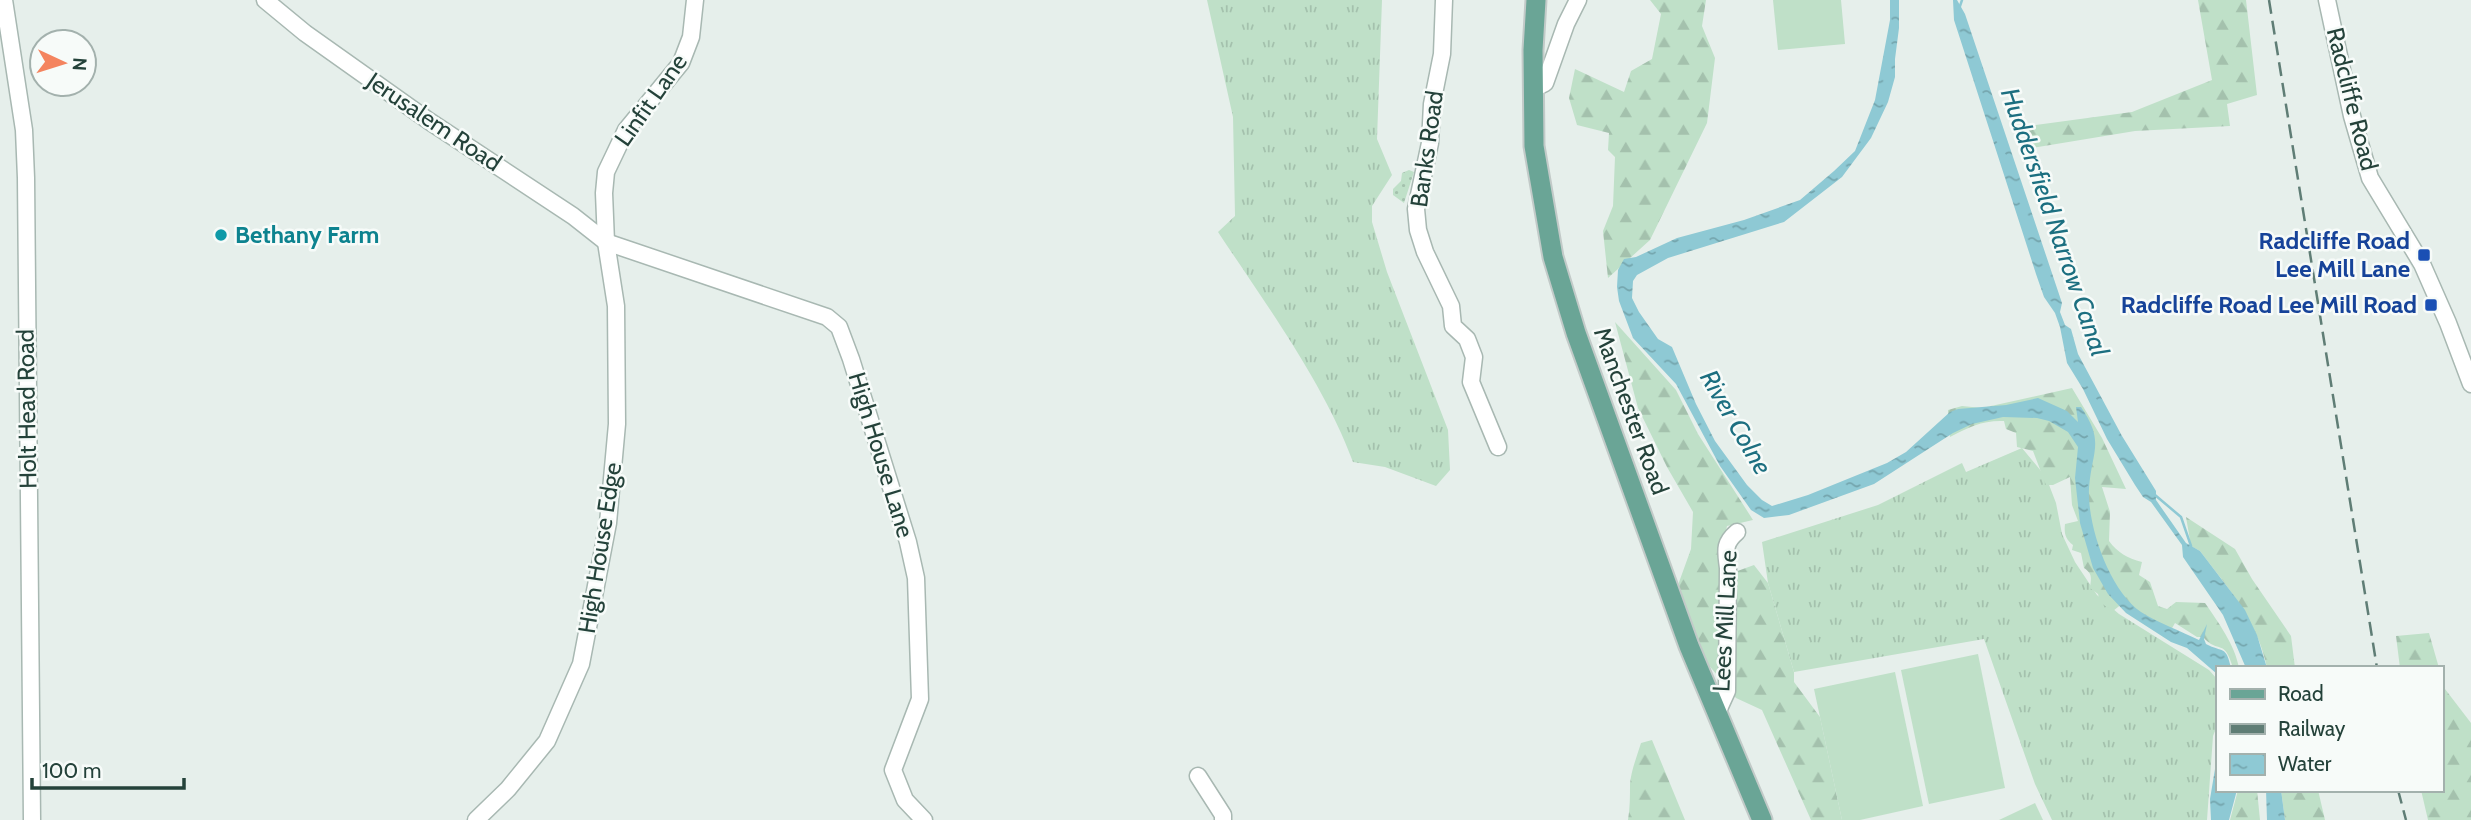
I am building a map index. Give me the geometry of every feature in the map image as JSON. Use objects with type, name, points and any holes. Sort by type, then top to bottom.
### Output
[{"type":"main road","name":"Manchester Road","points":[[1536,0],[1534,146],[1553,257],[1576,333],[1689,646],[1762,820]]},
{"type":"street","name":"Holt Head Road","points":[[4,0],[8,71],[24,130],[26,178],[32,820]]},
{"type":"street","name":"Jerusalem Road","points":[[265,0],[305,33],[429,121],[573,216],[606,242]]},
{"type":"street","name":"Linfit Lane","points":[[606,242],[606,172],[626,130],[681,63],[691,37],[695,0]]},
{"type":"street","name":"Banks Road","points":[[1444,0],[1442,54],[1432,104],[1430,143],[1416,209],[1418,230],[1425,252],[1451,306],[1453,326],[1467,340],[1474,357],[1471,382],[1498,447]]},
{"type":"street","points":[[1533,89],[1545,83],[1566,24],[1578,0]]},
{"type":"street","name":"Radcliffe Road","points":[[2327,0],[2352,116],[2370,178],[2422,264],[2471,384]]},
{"type":"street","name":"High House Edge","points":[[476,820],[508,789],[547,741],[581,664],[608,523],[617,424],[615,306],[606,242]]},
{"type":"street","name":"High House Lane","points":[[606,242],[827,317],[839,327],[904,529],[916,578],[920,699],[893,769],[905,800],[924,820]]},
{"type":"street","name":"Lees Mill Lane","points":[[1717,713],[1727,691],[1726,551],[1728,540],[1737,532]]},
{"type":"street","points":[[1198,776],[1223,815],[1223,820]]},
{"type":"green space","points":[[1207,0],[1382,0],[1377,139],[1392,175],[1372,206],[1372,222],[1387,272],[1448,430],[1450,470],[1436,486],[1385,467],[1353,462],[1341,432],[1310,373],[1218,232],[1235,216],[1233,117]]},
{"type":"green space","points":[[1650,0],[1706,0],[1702,26],[1715,58],[1707,123],[1650,240],[1608,278],[1603,231],[1613,206],[1615,157],[1608,150],[1609,133],[1577,125],[1569,98],[1575,69],[1624,92],[1631,71],[1652,59],[1661,14]]},
{"type":"green space","points":[[1773,0],[1841,0],[1845,44],[1778,50]]},
{"type":"green space","points":[[2198,0],[2246,0],[2257,95],[2227,104],[2230,126],[2135,131],[2032,148],[2028,126],[2132,112],[2212,80]]},
{"type":"green space","points":[[1409,170],[1414,172],[1404,203],[1393,195],[1393,189],[1401,181],[1402,173]]},
{"type":"green space","points":[[1615,322],[1676,390],[1698,434],[1753,520],[1727,526],[1719,561],[1732,573],[1754,565],[1768,583],[1794,672],[1794,682],[1820,717],[1842,820],[1811,820],[1762,710],[1736,698],[1707,663],[1678,585],[1691,549],[1693,512],[1638,408]]},
{"type":"green space","points":[[2072,388],[2102,438],[2126,489],[2102,487],[2110,512],[2109,541],[2123,554],[2142,562],[2139,575],[2150,582],[2158,606],[2167,609],[2176,602],[2205,603],[2230,642],[2239,666],[2232,666],[2224,649],[2175,623],[2171,630],[2123,603],[2113,611],[2102,603],[2098,594],[2090,588],[2091,576],[2084,568],[2081,553],[2072,550],[2073,545],[2066,536],[2065,524],[2078,521],[2072,505],[2070,477],[2053,485],[2046,485],[2033,451],[2017,447],[2016,433],[2006,429],[2004,421],[1976,425],[1950,437],[1948,410],[1962,406],[1982,408]]},
{"type":"green space","points":[[2022,448],[2046,477],[2056,503],[2062,534],[2075,562],[2097,595],[2119,614],[2209,670],[2216,678],[2216,728],[2213,736],[2207,820],[2052,820],[2035,784],[1984,639],[1794,672],[1768,583],[1762,542],[1878,505],[1962,463],[1966,472]]},
{"type":"green space","points":[[2186,517],[2235,549],[2291,636],[2295,666],[2267,666],[2257,635],[2240,605],[2200,551],[2191,546]]},
{"type":"green space","points":[[2429,633],[2438,666],[2400,666],[2396,636]]},
{"type":"green space","points":[[1978,654],[2005,788],[1929,804],[1901,670]]},
{"type":"green space","points":[[1895,672],[1923,806],[1860,820],[1842,820],[1814,689]]},
{"type":"green space","points":[[2443,683],[2471,723],[2471,820],[2428,820],[2421,792],[2443,792]]},
{"type":"green space","points":[[1652,740],[1685,820],[1628,820],[1634,764],[1641,743]]},
{"type":"green space","points":[[2237,792],[2257,792],[2260,820],[2230,820]]},
{"type":"green space","points":[[2281,792],[2318,792],[2325,820],[2285,820]]},
{"type":"green space","points":[[2035,803],[2043,820],[1999,820]]},
{"type":"water","points":[[1890,0],[1899,0],[1895,77],[1888,102],[1871,138],[1842,177],[1784,222],[1668,258],[1637,275],[1633,281],[1632,298],[1639,312],[1658,339],[1672,347],[1715,441],[1747,485],[1772,506],[1808,495],[1887,463],[1906,452],[1950,412],[1958,409],[2006,405],[2038,398],[2067,411],[2078,422],[2076,407],[2081,407],[2095,438],[2089,488],[2092,520],[2102,556],[2119,589],[2141,612],[2199,640],[2207,624],[2204,639],[2206,644],[2223,651],[2230,666],[2216,666],[2216,673],[2187,648],[2171,642],[2126,613],[2108,594],[2093,568],[2080,523],[2075,478],[2078,447],[2068,432],[2049,421],[2003,417],[1972,424],[1953,433],[1874,484],[1789,515],[1764,518],[1751,510],[1720,466],[1676,384],[1633,338],[1619,301],[1617,287],[1618,270],[1624,259],[1636,257],[1677,238],[1744,220],[1800,200],[1834,171],[1855,151],[1875,100],[1890,20]]},
{"type":"water","points":[[1953,0],[1957,0],[1965,14],[2062,303],[2060,312],[2065,325],[2071,329],[2078,354],[2122,436],[2156,491],[2156,500],[2186,543],[2200,551],[2245,610],[2257,635],[2266,666],[2245,666],[2223,615],[2183,557],[2182,545],[2151,502],[2143,497],[2135,485],[2067,363],[2060,327],[2055,313],[2044,297],[2036,274],[1954,20]]},
{"type":"water","points":[[2216,763],[2216,792],[2236,792],[2229,820],[2211,820],[2210,799]]},
{"type":"water","points":[[2266,792],[2281,792],[2285,820],[2267,820]]},
{"type":"waterway","name":"Huddersfield Narrow Canal","points":[[1959,9],[1962,0]]},
{"type":"waterway","points":[[2155,495],[2181,517],[2191,546]]},
{"type":"railway","points":[[2269,0],[2377,666]]},
{"type":"railway","points":[[2399,792],[2406,820]]},
{"type":"place","name":"Bethany Farm","points":[[221,235]]},
{"type":"place","name":"Radcliffe Road Lee Mill Lane","points":[[2424,255]]},
{"type":"place","name":"Radcliffe Road Lee Mill Road","points":[[2431,305]]},
{"type":"water label","name":"River Colne","points":[[1736,422]]}]
